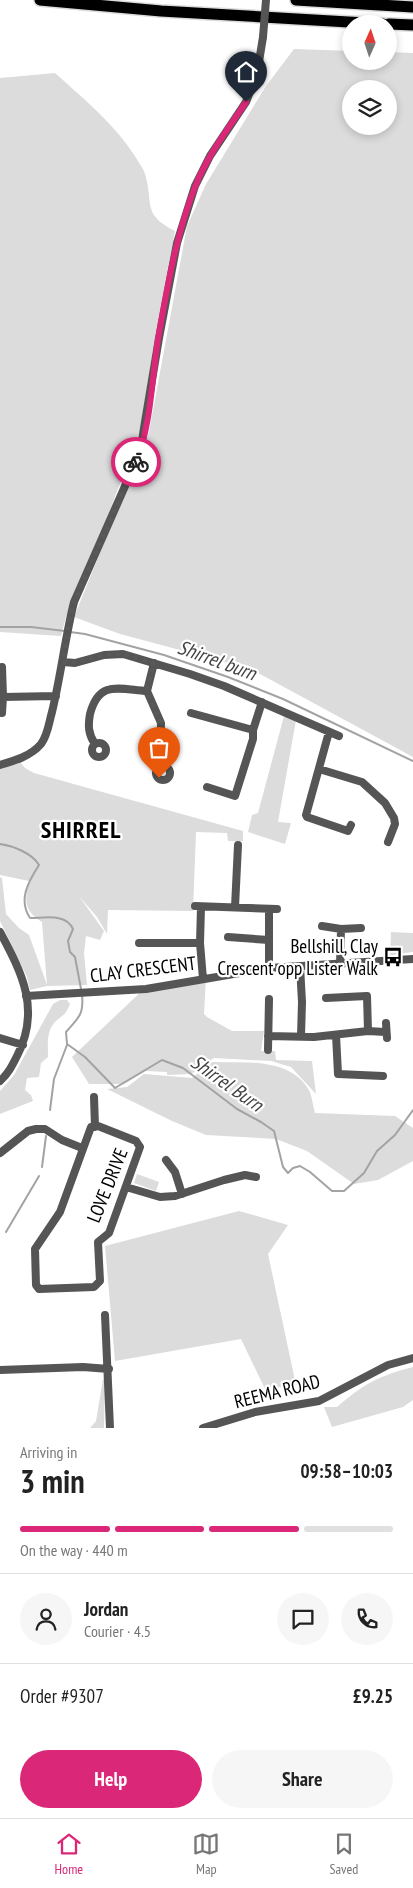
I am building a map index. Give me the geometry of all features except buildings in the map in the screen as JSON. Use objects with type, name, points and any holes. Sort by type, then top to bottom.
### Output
[{"type":"highway","points":[[40,0],[161,11],[342,21]]},
{"type":"highway","points":[[116,0],[221,13]]},
{"type":"highway","points":[[296,0],[413,7]]},
{"type":"highway","points":[[398,25],[413,26]]},
{"type":"street","points":[[0,765],[22,758],[40,745],[47,732],[66,648],[68,627],[74,602],[140,452],[158,338],[177,242],[195,186],[210,156],[246,102],[257,74],[266,0]]},
{"type":"street","points":[[63,662],[75,663],[104,655],[117,654],[154,663],[190,674],[262,702],[339,736]]},
{"type":"street","points":[[154,663],[147,691],[161,724],[160,767]]},
{"type":"street","points":[[2,667],[2,713]]},
{"type":"street","points":[[95,744],[90,735],[88,724],[97,696],[105,690],[113,689],[147,691]]},
{"type":"street","points":[[3,697],[56,696]]},
{"type":"street","points":[[207,787],[234,796],[253,739],[253,730],[262,702]]},
{"type":"street","points":[[192,713],[253,730]]},
{"type":"street","points":[[329,732],[306,812],[307,817],[348,831],[352,825]]},
{"type":"street","points":[[319,769],[362,782],[385,803],[394,818],[395,824],[388,842]]},
{"type":"street","points":[[235,908],[238,845]]},
{"type":"street","points":[[204,978],[198,906],[273,909],[269,940],[269,968]]},
{"type":"street","points":[[322,926],[361,928]]},
{"type":"street","points":[[340,928],[340,964]]},
{"type":"street","points":[[0,932],[21,972],[29,1017],[23,1046],[7,1075],[0,1081]]},
{"type":"street","points":[[228,938],[269,940]]},
{"type":"street","points":[[139,943],[200,943]]},
{"type":"street","points":[[0,952],[8,947]]},
{"type":"street","name":"CLAY CRESCENT","points":[[26,996],[146,989],[269,968],[413,959]]},
{"type":"street","points":[[300,966],[301,1036]]},
{"type":"street","points":[[326,998],[367,996],[368,1031]]},
{"type":"street","points":[[268,1050],[269,999]]},
{"type":"street","points":[[268,1036],[336,1035],[368,1031],[386,1035],[386,1023]]},
{"type":"street","points":[[336,1035],[338,1074],[383,1076]]},
{"type":"street","points":[[0,1038],[23,1046]]},
{"type":"street","name":"LOVE DRIVE","points":[[94,1097],[94,1127]]},
{"type":"street","name":"LOVE DRIVE","points":[[91,1127],[94,1127],[106,1129],[139,1143],[140,1147],[109,1233],[98,1242],[100,1280],[98,1285],[94,1287],[37,1288],[35,1249],[60,1212],[82,1148],[91,1127]]},
{"type":"street","points":[[0,1153],[28,1131],[36,1128],[45,1129],[62,1140],[82,1148]]},
{"type":"street","points":[[166,1160],[175,1172],[182,1194]]},
{"type":"street","points":[[126,1187],[160,1197],[182,1194],[245,1175],[256,1177]]},
{"type":"street","points":[[105,1315],[109,1369],[110,1428]]},
{"type":"street","name":"REEMA ROAD","points":[[203,1428],[255,1412],[319,1401],[388,1365],[413,1358]]},
{"type":"street","points":[[0,1370],[84,1367],[109,1369]]},
{"type":"shaded area","points":[[294,49],[342,51],[342,70],[398,70],[398,52],[413,53],[413,757],[251,669],[120,634],[74,617],[149,432],[187,226],[206,184],[266,86]]},
{"type":"shaded area","points":[[55,73],[100,114],[130,148],[144,172],[153,213],[164,225],[175,231],[140,430],[104,526],[66,617],[61,636],[0,632],[0,78]]},
{"type":"shaded area","points":[[284,716],[296,720],[278,822],[291,823],[285,844],[248,832],[252,815],[258,813]]},
{"type":"shaded area","points":[[19,761],[25,768],[34,773],[243,831],[243,841],[228,841],[227,833],[196,832],[193,911],[108,910],[107,934],[97,917],[79,896],[104,931],[100,940],[86,936],[84,953],[87,985],[47,986],[30,990],[27,977],[0,921],[0,877],[2,878],[6,914],[19,928],[29,935],[47,985],[42,922],[28,909],[26,900],[29,881],[0,875],[0,767]]},
{"type":"shaded area","points":[[391,932],[413,933],[413,952],[396,954],[390,957]]},
{"type":"shaded area","points":[[206,977],[204,1014],[232,1031],[264,1031],[261,1051],[275,1051],[276,1060],[312,1061],[316,1094],[291,1067],[271,1061],[214,1058],[191,1074],[167,1075],[167,1072],[146,1071],[124,1084],[89,1084],[72,1057],[146,987]]},
{"type":"shaded area","points":[[60,1000],[67,1000],[70,1004],[65,1013],[55,1022],[50,1030],[48,1057],[41,1063],[39,1077],[27,1078],[25,1090],[31,1095],[33,1101],[0,1114],[0,1091],[14,1075],[53,1004]]},
{"type":"shaded area","points":[[212,1062],[265,1064],[290,1072],[301,1079],[309,1090],[315,1113],[395,1116],[413,1128],[413,1161],[378,1180],[354,1184],[307,1151],[276,1139],[206,1135],[172,1121],[107,1089],[127,1087],[144,1074],[192,1078]]},
{"type":"shaded area","points":[[137,1174],[159,1182],[156,1191],[134,1183]]},
{"type":"shaded area","points":[[239,1211],[288,1225],[268,1254],[296,1385],[265,1389],[241,1339],[115,1361],[105,1246]]},
{"type":"shaded area","points":[[413,1367],[413,1400],[403,1407],[332,1427],[324,1407],[337,1407],[355,1392],[372,1382]]},
{"type":"shaded area","points":[[103,1379],[105,1380],[104,1428],[90,1428],[96,1421]]},
{"type":"waterway","name":"Shirrel burn","points":[[0,627],[31,627],[65,631]]},
{"type":"waterway","name":"Shirrel burn","points":[[70,632],[85,634],[164,655],[228,677],[283,699],[413,761]]},
{"type":"waterway","name":"Shirrel Burn","points":[[0,844],[22,851],[32,857],[39,865],[26,891],[26,911],[30,918],[54,917],[70,924],[73,929],[68,941],[70,952],[75,957],[81,989]]},
{"type":"waterway","name":"Shirrel Burn","points":[[82,994],[80,1015],[66,1032],[67,1044],[85,1057],[115,1088],[162,1060],[183,1068],[237,1109],[274,1131],[283,1167],[288,1173],[293,1168],[300,1166],[332,1191],[344,1191],[364,1173],[377,1151],[395,1135],[413,1110]]},
{"type":"waterway","points":[[50,1110],[54,1079],[67,1045]]},
{"type":"waterway","points":[[42,1167],[46,1136]]},
{"type":"waterway","points":[[6,1232],[39,1176]]},
{"type":"way so far","points":[[136,462],[74,602],[63,662],[75,663],[104,655],[123,654],[154,663],[147,691],[161,724],[160,767],[156,772],[159,778]]},
{"type":"place","name":"Bellshill, Clay Crescent opp Lister Walk","points":[[393,957]]},
{"type":"district","name":"SHIRREL","points":[[81,829]]},
{"type":"route","points":[[136,462],[145,432],[158,338],[177,242],[195,186],[210,156],[246,102]]}]
